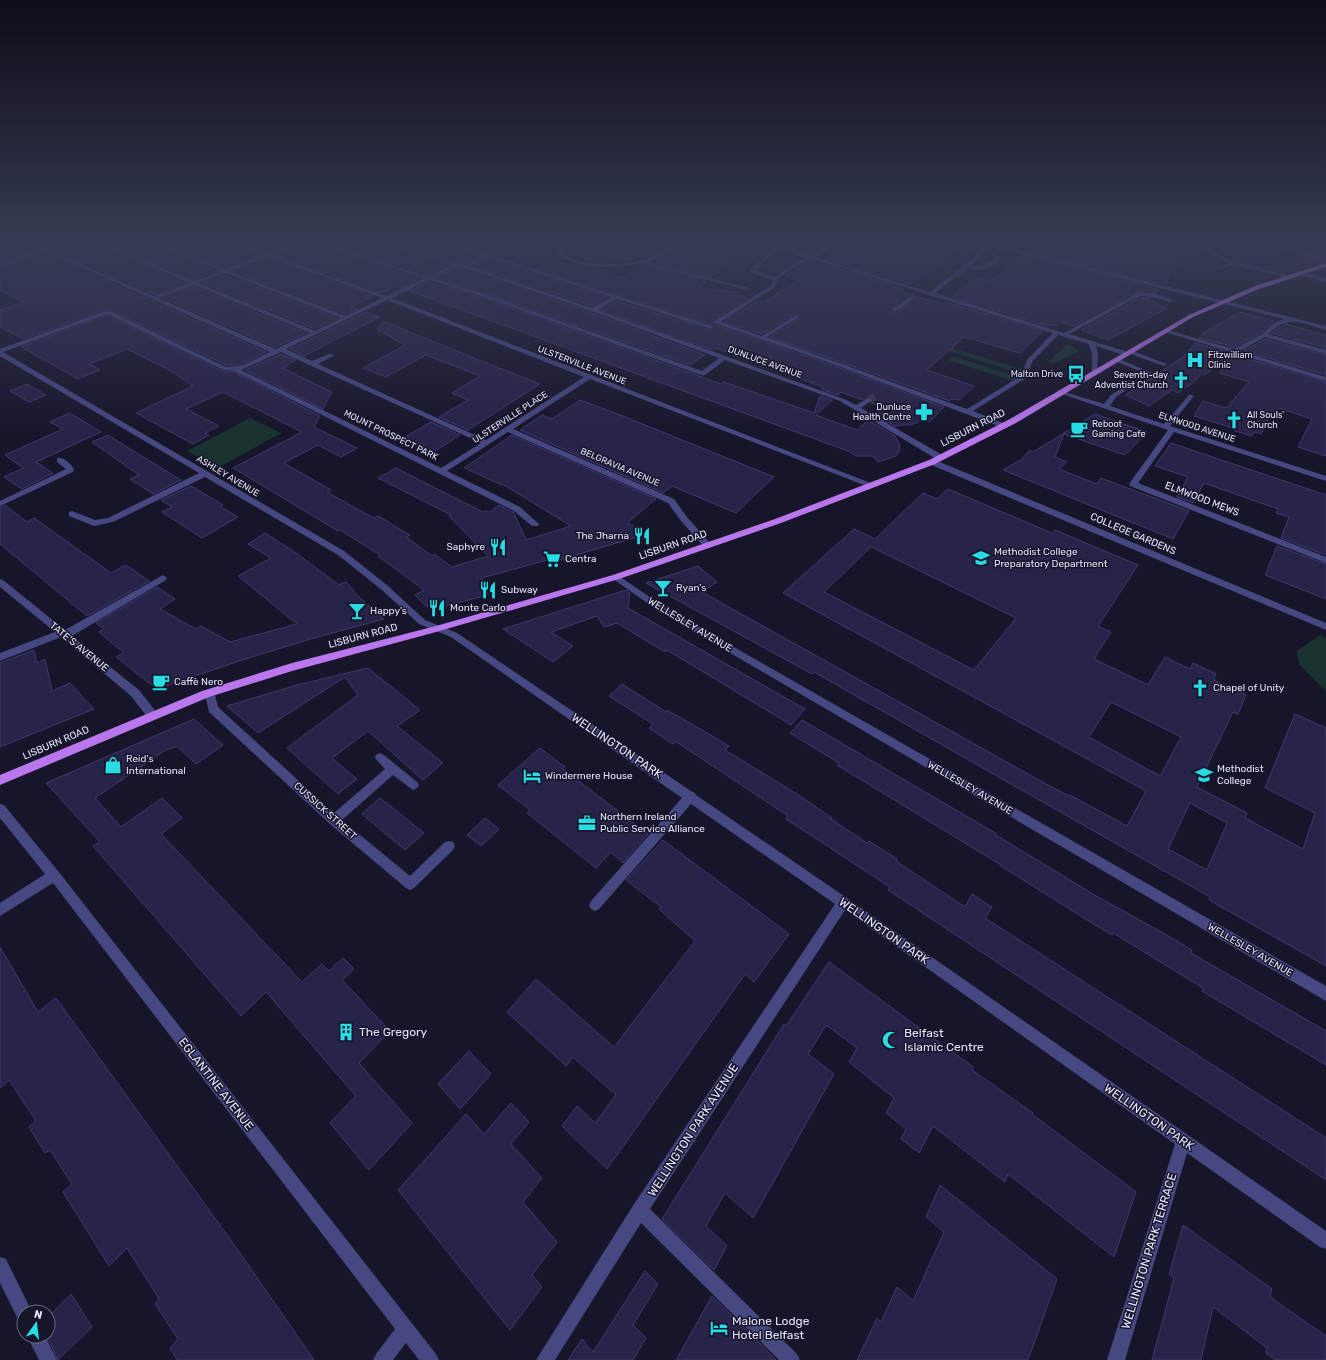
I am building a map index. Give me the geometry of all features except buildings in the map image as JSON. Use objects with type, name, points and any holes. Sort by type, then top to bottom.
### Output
[{"type":"main road","name":"LISBURN ROAD","points":[[0,780],[153,716],[210,694],[292,667],[436,629],[616,577],[708,546],[932,462],[1062,393],[1165,331],[1207,308]]},
{"type":"street","points":[[179,308],[314,364],[487,443]]},
{"type":"street","points":[[256,308],[315,333]]},
{"type":"street","points":[[321,308],[346,318]]},
{"type":"street","points":[[234,369],[244,367],[365,308]]},
{"type":"street","name":"ULSTERVILLE AVENUE","points":[[413,308],[872,485]]},
{"type":"street","points":[[516,308],[703,374],[724,357]]},
{"type":"street","name":"DUNLUCE AVENUE","points":[[588,308],[842,400],[941,458]]},
{"type":"street","points":[[654,308],[710,327]]},
{"type":"street","points":[[738,308],[716,322],[1004,425]]},
{"type":"street","points":[[979,308],[1162,364],[1146,372],[1117,360]]},
{"type":"street","points":[[1066,334],[1112,308]]},
{"type":"street","points":[[1246,308],[1326,328]]},
{"type":"street","name":"MOUNT PROSPECT PARK","points":[[0,352],[104,312],[110,313],[225,369],[234,369],[442,471],[517,510],[534,524]]},
{"type":"street","points":[[762,338],[796,317]]},
{"type":"street","points":[[1234,352],[1264,335],[1276,324],[1291,319]]},
{"type":"street","points":[[1165,331],[1326,379]]},
{"type":"street","points":[[968,411],[1024,377],[1029,361],[1058,332]]},
{"type":"street","points":[[1264,335],[1326,352]]},
{"type":"street","points":[[1091,342],[1095,354],[1094,373]]},
{"type":"street","name":"ASHLEY AVENUE","points":[[0,352],[204,474],[341,553],[385,588],[422,622],[436,629]]},
{"type":"street","points":[[314,364],[332,355]]},
{"type":"street","name":"ULSTERVILLE PLACE","points":[[442,471],[508,430],[588,377]]},
{"type":"street","points":[[1106,407],[1114,396],[1135,382]]},
{"type":"street","name":"ELMWOOD AVENUE","points":[[1062,393],[1326,479]]},
{"type":"street","points":[[1168,428],[1192,396]]},
{"type":"street","points":[[856,408],[869,400]]},
{"type":"street","name":"ELMWOOD MEWS","points":[[1168,428],[1133,484],[1326,560]]},
{"type":"street","name":"BELGRAVIA AVENUE","points":[[508,430],[671,501],[684,519],[708,546]]},
{"type":"street","points":[[0,504],[70,470],[70,467],[60,460]]},
{"type":"street","name":"COLLEGE GARDENS","points":[[932,462],[1326,627]]},
{"type":"street","points":[[72,514],[94,523],[110,520],[204,474]]},
{"type":"street","name":"WELLESLEY AVENUE","points":[[616,577],[663,610],[1326,994]]},
{"type":"street","points":[[0,657],[63,634],[163,578]]},
{"type":"street","name":"TATE'S AVENUE","points":[[0,582],[135,693],[153,716]]},
{"type":"street","name":"WELLINGTON PARK","points":[[436,629],[454,635],[691,796],[1326,1241]]},
{"type":"street","name":"CUSSICK STREET","points":[[210,694],[213,708],[334,820],[410,884],[449,846]]},
{"type":"street","points":[[380,758],[413,785]]},
{"type":"street","points":[[334,820],[393,769]]},
{"type":"street","points":[[595,905],[691,796]]},
{"type":"street","name":"EGLANTINE AVENUE","points":[[0,809],[54,875],[430,1360]]},
{"type":"street","points":[[0,910],[54,875]]},
{"type":"street","name":"WELLINGTON PARK AVENUE","points":[[545,1360],[640,1210],[843,902]]},
{"type":"street","name":"WELLINGTON PARK TERRACE","points":[[1116,1360],[1183,1141]]},
{"type":"street","points":[[640,1210],[791,1360]]},
{"type":"street","points":[[0,1265],[20,1304]]},
{"type":"street","points":[[382,1360],[406,1329]]},
{"type":"street","points":[[40,1344],[48,1360]]},
{"type":"green space","points":[[939,344],[1023,369],[1021,374],[936,347]]},
{"type":"green space","points":[[1068,344],[1079,351],[1053,364],[1048,362]]},
{"type":"green space","points":[[952,356],[1019,377],[1013,381],[948,360]]},
{"type":"green space","points":[[250,418],[281,433],[218,468],[187,451]]},
{"type":"green space","points":[[1320,635],[1326,638],[1326,691],[1299,664],[1297,651]]},
{"type":"tunnel","points":[[869,400],[875,396]]},
{"type":"place","name":"Fitzwilliam Clinic","points":[[1195,360]]},
{"type":"place","name":"Malton Drive","points":[[1076,374]]},
{"type":"place","name":"Seventh-day Adventist Church","points":[[1181,380]]},
{"type":"place","name":"Dunluce Health Centre","points":[[924,412]]},
{"type":"place","name":"All Souls' Church","points":[[1234,420]]},
{"type":"place","name":"Reboot Gaming Cafe","points":[[1079,429]]},
{"type":"place","name":"The Jharna","points":[[642,536]]},
{"type":"place","name":"Saphyre","points":[[498,547]]},
{"type":"place","name":"Methodist College Preparatory Department","points":[[981,558]]},
{"type":"place","name":"Centra","points":[[552,559]]},
{"type":"place","name":"Ryan's","points":[[663,588]]},
{"type":"place","name":"Subway","points":[[488,590]]},
{"type":"place","name":"Monte Carlo","points":[[437,608]]},
{"type":"place","name":"Happy's","points":[[357,611]]},
{"type":"place","name":"Caffè Nero","points":[[161,682]]},
{"type":"place","name":"Chapel of Unity","points":[[1200,688]]},
{"type":"place","name":"Reid's International","points":[[113,765]]},
{"type":"place","name":"Methodist College","points":[[1204,775]]},
{"type":"place","name":"Windermere House","points":[[532,776]]},
{"type":"place","name":"Northern Ireland Public Service Alliance","points":[[587,823]]},
{"type":"place","name":"The Gregory","points":[[346,1032]]},
{"type":"place","name":"Belfast Islamic Centre","points":[[891,1040]]},
{"type":"place","name":"Malone Lodge Hotel Belfast","points":[[719,1328]]}]
